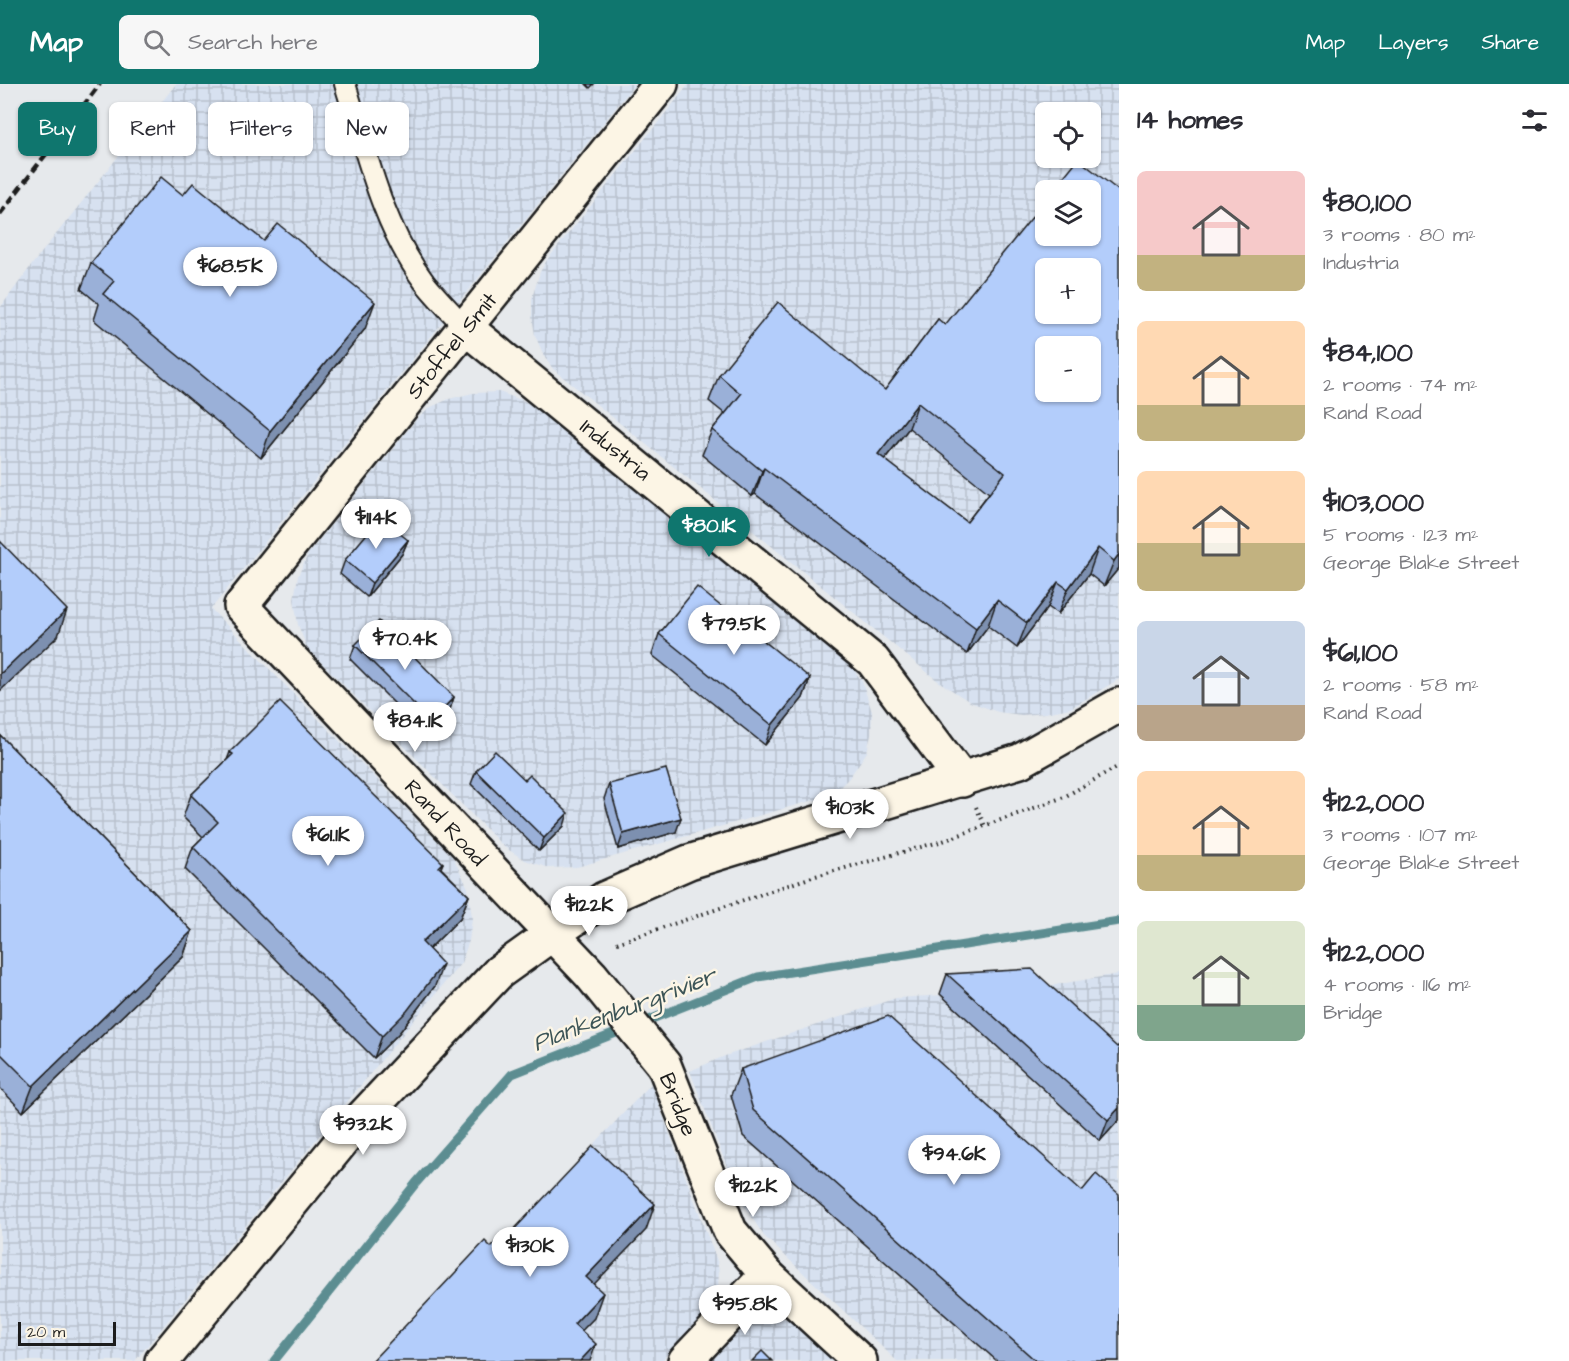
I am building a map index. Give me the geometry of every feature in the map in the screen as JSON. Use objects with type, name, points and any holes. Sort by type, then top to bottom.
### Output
[{"type":"street","name":"Stoffel Smit","points":[[241,606],[662,84]]},
{"type":"street","name":"Industria","points":[[465,327],[873,661],[962,780]]},
{"type":"street","name":"Rand Road","points":[[241,606],[552,934]]},
{"type":"street","points":[[162,1361],[356,1124],[499,972],[552,934],[604,899],[688,862],[1020,761],[1119,705]]},
{"type":"street","name":"Bridge","points":[[552,934],[591,975],[664,1065],[730,1231],[767,1275],[860,1361]]},
{"type":"street","points":[[685,1361],[767,1275]]},
{"type":"lane","points":[[345,84],[384,207],[404,249],[425,282],[465,327]]},
{"type":"path","points":[[617,943],[812,877],[943,841],[1064,797],[1119,766]]},
{"type":"shaded area","points":[[176,84],[635,84],[211,609],[453,857],[468,888],[472,918],[469,941],[461,963],[135,1361],[0,1361],[0,308],[119,156],[196,156],[196,102],[162,102]]},
{"type":"shaded area","points":[[689,84],[1119,84],[1119,679],[1071,708],[1022,715],[998,712],[970,702],[938,681],[553,369],[543,354],[535,335],[532,316],[532,298],[540,272],[547,260]]},
{"type":"shaded area","points":[[499,392],[524,401],[543,413],[845,658],[862,681],[872,712],[871,734],[867,752],[849,778],[837,790],[818,799],[577,867],[549,868],[525,860],[504,847],[307,648],[298,625],[294,599],[298,576],[308,554],[416,420],[431,407],[449,399],[473,393]]},
{"type":"shaded area","points":[[1119,974],[1119,1361],[897,1361],[764,1236],[745,1207],[729,1172],[690,1071],[725,1056],[896,998],[1024,990]]},
{"type":"shaded area","points":[[651,1084],[717,1261],[719,1272],[714,1302],[661,1361],[386,1361],[478,1267]]},
{"type":"shaded area","points":[[774,1317],[789,1319],[804,1329],[839,1361],[706,1361],[733,1332],[747,1323]]},
{"type":"building","points":[[1071,168],[1090,168],[1119,191],[1119,554],[1114,561],[1098,548],[1068,589],[1058,582],[1027,623],[997,600],[976,628],[764,468],[762,471],[712,430],[741,394],[719,375],[778,302],[885,390],[938,319],[945,325],[1035,214],[1035,246],[1101,246],[1101,180],[1061,180]],"holes":[[[918,403],[1005,473],[967,522],[878,454]]]},
{"type":"building","points":[[161,177],[183,195],[193,183],[264,241],[278,224],[375,302],[270,431],[103,294],[114,281],[91,263]]},
{"type":"building","points":[[380,518],[408,540],[372,583],[345,560]]},
{"type":"building","points":[[0,541],[67,610],[0,674]]},
{"type":"building","points":[[697,587],[810,678],[772,725],[659,634]]},
{"type":"building","points":[[379,621],[454,697],[431,721],[355,645]]},
{"type":"building","points":[[280,702],[443,863],[439,867],[469,896],[422,942],[443,964],[407,1011],[382,1036],[193,847],[218,822],[191,795],[233,754],[230,752]]},
{"type":"building","points":[[0,735],[192,931],[33,1086],[0,1053]]},
{"type":"building","points":[[495,751],[525,780],[530,775],[568,813],[544,838],[476,771]]},
{"type":"building","points":[[666,769],[681,818],[623,834],[609,784]]},
{"type":"building","points":[[1032,969],[1117,1047],[1119,1045],[1119,1108],[1108,1120],[947,974]]},
{"type":"building","points":[[888,1016],[1082,1191],[1096,1174],[1119,1194],[1119,1361],[1036,1361],[753,1110],[741,1069]]},
{"type":"building","points":[[593,1146],[655,1204],[586,1277],[603,1293],[574,1324],[596,1344],[580,1361],[372,1361],[485,1241],[491,1247],[503,1234],[507,1237]]},
{"type":"building","points":[[762,1351],[772,1361],[752,1361]]},
{"type":"waterway","name":"Plankenburgrivier","points":[[639,1024],[758,977],[1119,921]]},
{"type":"waterway","name":"Plankenburgrivier","points":[[274,1361],[416,1183],[512,1074],[626,1029]]},
{"type":"railway","points":[[0,214],[100,84]]}]
